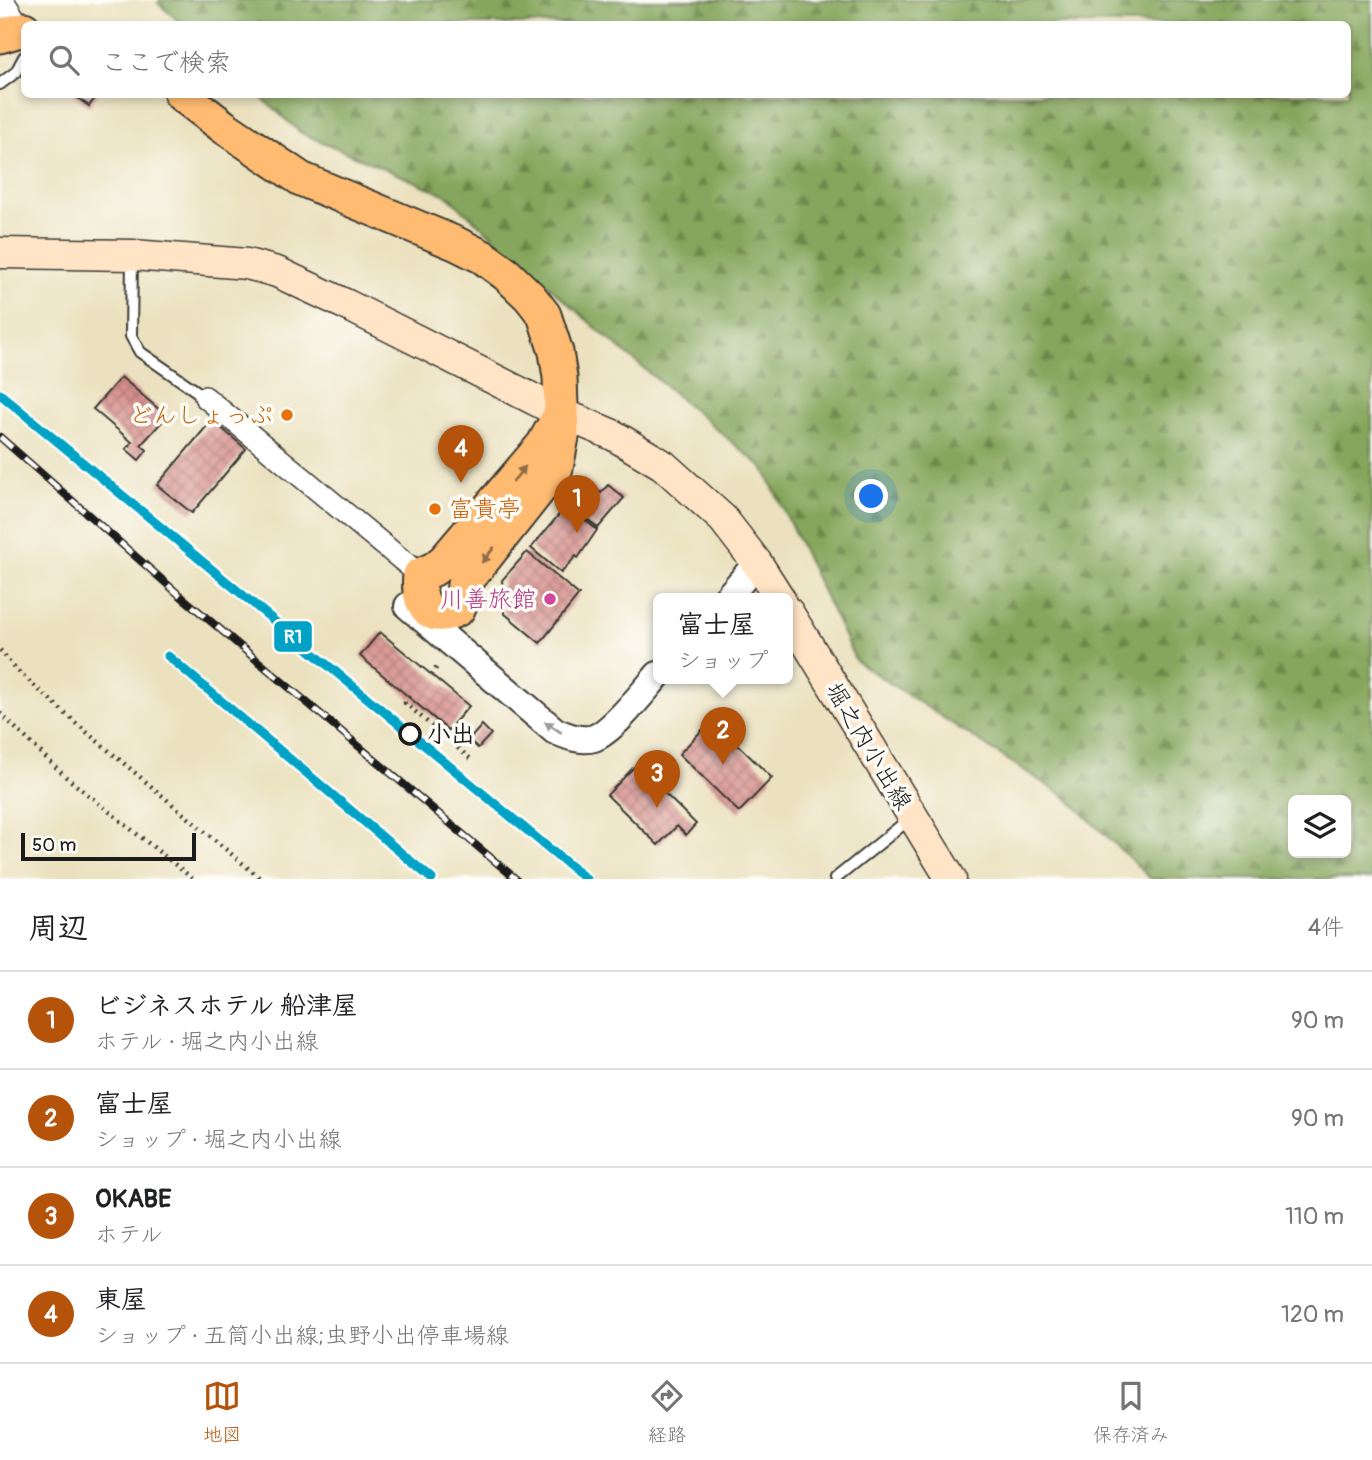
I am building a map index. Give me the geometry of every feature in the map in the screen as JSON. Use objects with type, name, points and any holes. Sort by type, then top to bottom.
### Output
[{"type":"main road","points":[[186,98],[301,179],[457,244],[506,274],[544,315],[557,359],[561,413],[562,437],[556,468],[464,584],[458,609],[438,614],[426,608],[419,597],[420,575],[445,560],[543,445],[561,413]]},
{"type":"main road","points":[[0,253],[132,255],[247,264],[277,272],[561,413],[613,435],[663,465],[723,519],[776,593]]},
{"type":"main road","name":"堀之内小出線","points":[[793,620],[951,879]]},
{"type":"street","points":[[2,0],[19,41]]},
{"type":"street","points":[[205,397],[420,575],[406,589],[408,609],[555,731],[575,739],[593,738],[613,724],[653,680]]},
{"type":"street","points":[[731,593],[757,563]]},
{"type":"lane","points":[[0,84],[16,72],[19,41]]},
{"type":"lane","points":[[132,255],[131,336],[140,352],[205,397]]},
{"type":"lane","points":[[835,879],[912,817]]},
{"type":"path","points":[[0,650],[18,671],[76,723],[261,879]]},
{"type":"path","points":[[431,674],[437,667]]},
{"type":"path","points":[[410,697],[405,703],[473,761]]},
{"type":"path","points":[[0,713],[65,776],[193,879]]},
{"type":"green space","points":[[160,0],[1372,0],[1372,879],[1151,879],[1068,799],[856,661],[764,469],[604,335],[446,195],[301,133],[261,98],[1351,98],[1351,21],[179,21],[158,3]]},
{"type":"building","points":[[78,98],[95,98],[89,106]]},
{"type":"building","points":[[121,377],[167,416],[141,445],[147,450],[139,460],[126,449],[132,442],[93,409]]},
{"type":"building","points":[[212,420],[246,449],[192,513],[157,485]]},
{"type":"building","points":[[583,478],[601,493],[608,485],[624,498],[598,528],[564,499]]},
{"type":"building","points":[[567,505],[597,530],[578,558],[576,556],[561,573],[531,548]]},
{"type":"building","points":[[527,552],[579,595],[540,643],[504,613],[502,580]]},
{"type":"building","points":[[380,632],[469,706],[448,730],[360,656]]},
{"type":"building","points":[[712,720],[772,778],[739,812],[679,754]]},
{"type":"building","points":[[482,725],[491,734],[478,748],[469,740]]},
{"type":"building","points":[[636,765],[696,824],[686,835],[677,826],[658,845],[607,795]]},
{"type":"railway","points":[[0,394],[586,879]]},
{"type":"railway","points":[[0,437],[176,592],[516,879]]},
{"type":"transit line","name":"R1","points":[[0,394],[586,879]]},
{"type":"transit line","name":"R1","points":[[168,656],[432,879]]},
{"type":"place","name":"どんしょっぷ","points":[[287,415]]},
{"type":"place","name":"東屋","points":[[461,483]]},
{"type":"place","name":"富貴亭","points":[[435,509]]},
{"type":"place","name":"ビジネスホテル 船津屋","points":[[577,533]]},
{"type":"place","name":"川善旅館","points":[[550,599]]},
{"type":"place","name":"小出","points":[[410,734]]},
{"type":"place","name":"富士屋","points":[[723,765]]},
{"type":"place","name":"OKABE","points":[[657,808]]}]
